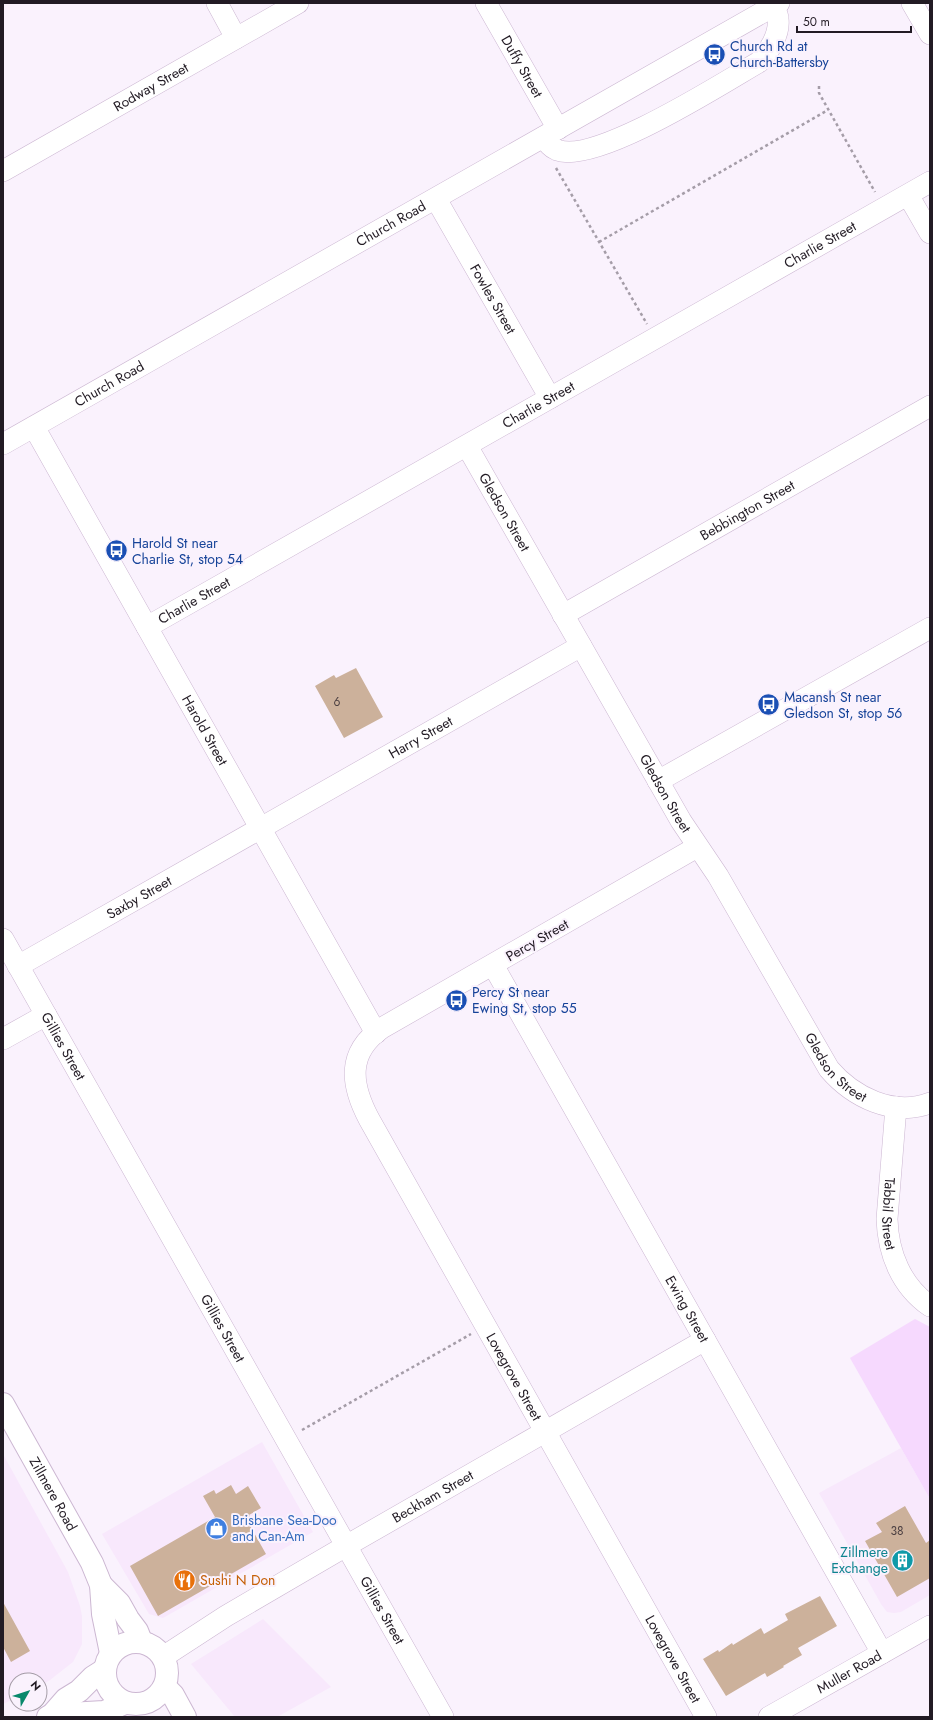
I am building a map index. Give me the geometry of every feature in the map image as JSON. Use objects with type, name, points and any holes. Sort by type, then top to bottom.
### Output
[{"type":"main road","name":"Zillmere Road","points":[[3,1404],[86,1551],[101,1585],[108,1662]]},
{"type":"main road","name":"Zillmere Road","points":[[101,1585],[119,1603],[137,1631],[141,1641]]},
{"type":"main road","points":[[141,1641],[150,1644],[158,1649],[163,1657],[167,1666],[168,1677],[165,1687],[159,1695],[152,1700],[136,1708],[50,1716],[66,1699],[79,1691],[108,1662],[124,1643],[141,1641]]},
{"type":"main road","points":[[108,1662],[106,1681],[110,1690],[116,1698],[136,1708]]},
{"type":"main road","points":[[165,1687],[173,1696],[185,1717]]},
{"type":"street","points":[[217,3],[236,38]]},
{"type":"street","name":"Rodway Street","points":[[3,171],[298,3]]},
{"type":"street","name":"Duffy Street","points":[[486,3],[551,133],[550,146],[567,152],[602,145],[657,121],[759,62],[765,57],[772,44],[777,27],[778,16],[776,5]]},
{"type":"street","points":[[912,3],[930,34]]},
{"type":"street","name":"Church Road","points":[[3,444],[776,5]]},
{"type":"street","name":"Charlie Street","points":[[147,627],[930,182]]},
{"type":"street","points":[[908,195],[930,233]]},
{"type":"street","name":"Fowles Street","points":[[436,199],[550,398]]},
{"type":"street","name":"Bebbington Street","points":[[563,615],[930,406]]},
{"type":"street","name":"Harold Street","points":[[34,427],[376,1033]]},
{"type":"street","name":"Gledson Street","points":[[467,446],[658,781],[697,847],[718,876],[829,1069],[848,1088],[859,1095],[882,1104],[896,1107],[917,1107],[930,1104]]},
{"type":"street","points":[[658,781],[930,628]]},
{"type":"street","name":"Harry Street","points":[[260,828],[581,646]]},
{"type":"street","name":"Saxby Street","points":[[18,966],[260,828]]},
{"type":"street","name":"Percy Street","points":[[376,1033],[697,847]]},
{"type":"street","name":"Gillies Street","points":[[3,939],[443,1717]]},
{"type":"street","name":"Ewing Street","points":[[493,965],[882,1653]]},
{"type":"street","points":[[3,1039],[46,1015]]},
{"type":"street","name":"Lovegrove Street","points":[[376,1033],[363,1046],[357,1058],[355,1074],[359,1100],[706,1717]]},
{"type":"street","name":"Tabbil Street","points":[[896,1107],[887,1234],[894,1259],[906,1283],[930,1306]]},
{"type":"street","name":"Beckham Street","points":[[163,1657],[226,1616],[705,1340]]},
{"type":"street","name":"Muller Road","points":[[769,1717],[930,1626]]},
{"type":"path","points":[[819,86],[819,92],[828,110],[884,208]]},
{"type":"path","points":[[599,242],[828,110]]},
{"type":"path","points":[[553,162],[655,338]]},
{"type":"path","points":[[286,1439],[473,1333]]},
{"type":"shaded area","points":[[915,1319],[930,1327],[930,1499],[850,1358]]},
{"type":"shaded area","points":[[262,1442],[313,1532],[163,1618],[149,1614],[102,1534]]},
{"type":"shaded area","points":[[901,1448],[930,1499],[930,1595],[901,1612],[894,1613],[887,1612],[881,1604],[819,1493]]},
{"type":"shaded area","points":[[3,1454],[68,1572],[82,1616],[82,1644],[73,1662],[48,1681],[48,1672],[8,1672],[8,1702],[3,1704]]},
{"type":"shaded area","points":[[263,1619],[331,1687],[277,1717],[235,1717],[191,1664]]},
{"type":"building","points":[[356,668],[383,717],[344,738],[315,686],[334,675],[336,678]]},
{"type":"building","points":[[231,1485],[236,1494],[248,1486],[261,1508],[249,1515],[252,1520],[248,1522],[266,1554],[158,1616],[130,1566],[215,1517],[203,1496],[214,1490],[216,1494]]},
{"type":"building","name":"Zillmere Exchange","points":[[905,1506],[926,1543],[930,1540],[930,1578],[897,1597],[865,1541],[882,1532],[876,1523]]},
{"type":"building","points":[[820,1596],[837,1626],[798,1648],[802,1655],[783,1666],[784,1667],[767,1677],[765,1673],[726,1696],[703,1659],[718,1650],[719,1652],[732,1643],[733,1645],[761,1628],[764,1634],[788,1620],[785,1614]]},
{"type":"building","points":[[3,1602],[30,1651],[11,1662],[3,1647]]},
{"type":"place","name":"Church Rd at Church-Battersby","points":[[715,54]]},
{"type":"place","name":"Harold St near Charlie St, stop 54","points":[[117,551]]},
{"type":"place","name":"Macansh St near Gledson St, stop 56","points":[[768,705]]},
{"type":"place","name":"Percy St near Ewing St, stop 55","points":[[456,1000]]},
{"type":"place","name":"Brisbane Sea-Doo and Can-Am","points":[[216,1528]]},
{"type":"place","name":"Zillmere Exchange","points":[[903,1560]]},
{"type":"place","name":"Sushi N Don","points":[[185,1580]]}]
